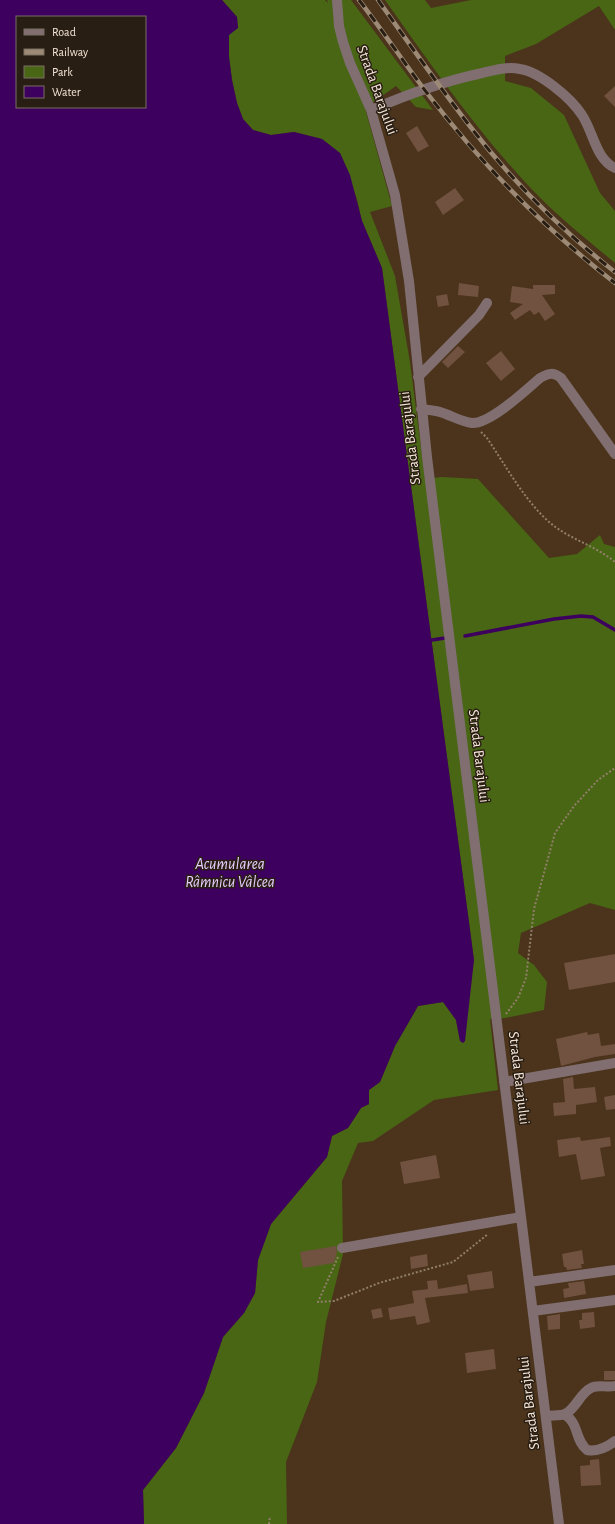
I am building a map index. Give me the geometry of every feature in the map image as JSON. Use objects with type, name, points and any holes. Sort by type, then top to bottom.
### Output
[{"type":"street","name":"Strada Barajului","points":[[337,0],[339,26],[343,42],[350,64],[371,110],[395,195],[409,281],[418,377],[559,1524]]},
{"type":"street","points":[[371,110],[410,93],[455,79],[495,70],[512,68],[521,69],[544,80],[572,102],[588,126],[602,157],[606,163],[615,168]]},
{"type":"street","points":[[418,377],[479,316],[487,303]]},
{"type":"street","points":[[422,409],[442,412],[449,416],[472,423],[486,420],[501,410],[540,378],[547,374],[555,374],[561,378],[615,454]]},
{"type":"street","points":[[504,1082],[615,1063]]},
{"type":"street","points":[[342,1248],[521,1217]]},
{"type":"street","points":[[529,1282],[615,1270]]},
{"type":"street","points":[[533,1311],[615,1300]]},
{"type":"street","points":[[546,1416],[564,1414],[570,1411],[586,1390],[598,1386],[608,1388],[615,1386]]},
{"type":"street","points":[[564,1414],[571,1419],[581,1443],[587,1450],[592,1451],[600,1449],[615,1441]]},
{"type":"path","points":[[472,423],[487,438],[535,508],[554,525],[573,538],[606,555],[615,562]]},
{"type":"path","points":[[497,1026],[518,998],[526,978],[534,909],[554,833],[574,806],[598,780],[615,768]]},
{"type":"path","points":[[342,1248],[318,1302],[334,1300],[379,1283],[452,1262],[490,1232]]},
{"type":"path","points":[[269,1524],[270,1516]]},
{"type":"green space","points":[[222,0],[325,0],[328,3],[327,0],[351,0],[433,110],[416,107],[396,86],[365,108],[392,206],[370,212],[395,276],[410,362],[425,479],[442,477],[478,479],[549,558],[577,554],[600,535],[604,544],[615,547],[615,910],[590,903],[521,933],[518,953],[534,965],[547,982],[544,1010],[505,1018],[490,1019],[498,1090],[434,1100],[373,1141],[358,1143],[342,1181],[343,1254],[326,1322],[317,1382],[286,1462],[287,1524],[144,1524],[143,1490],[176,1448],[204,1393],[223,1337],[244,1313],[255,1293],[258,1260],[271,1224],[327,1157],[332,1136],[348,1128],[361,1108],[369,1104],[369,1090],[380,1082],[395,1046],[418,1006],[443,1002],[456,1020],[460,1041],[474,960],[382,268],[362,221],[357,199],[340,153],[322,139],[294,132],[271,135],[253,130],[243,119],[237,103],[229,57],[229,34],[238,28],[237,17]]},
{"type":"green space","points":[[385,0],[425,0],[431,8],[471,0],[615,0],[615,30],[599,6],[536,44],[505,56],[505,81],[531,88],[564,115],[600,193],[615,211],[615,263],[546,204],[506,161],[469,116]]},
{"type":"water","name":"Acumularea Râmnicu Vâlcea","points":[[0,0],[222,0],[237,17],[238,28],[229,35],[229,57],[237,103],[243,119],[253,130],[271,135],[294,132],[322,139],[340,153],[350,175],[362,221],[382,268],[474,960],[465,1041],[463,1043],[460,1041],[456,1020],[443,1002],[418,1006],[395,1046],[380,1082],[369,1090],[369,1104],[361,1108],[348,1128],[332,1136],[327,1157],[271,1224],[258,1260],[255,1293],[244,1313],[223,1337],[204,1393],[176,1448],[143,1490],[144,1524],[0,1524]]},
{"type":"building","points":[[615,86],[615,107],[604,96]]},
{"type":"building","points":[[417,126],[429,146],[418,152],[406,133]]},
{"type":"building","points":[[455,188],[464,200],[443,215],[435,202]]},
{"type":"building","points":[[459,283],[479,286],[478,297],[458,295]]},
{"type":"building","points":[[533,285],[555,285],[555,294],[542,295],[555,314],[545,321],[539,312],[534,315],[530,310],[515,320],[510,313],[523,304],[510,302],[512,286],[533,289]]},
{"type":"building","points":[[447,294],[449,305],[438,307],[436,296]]},
{"type":"building","points":[[458,346],[465,352],[448,368],[442,362]]},
{"type":"building","points":[[501,351],[515,369],[501,381],[486,363]]},
{"type":"building","points":[[615,954],[615,982],[569,990],[564,963]]},
{"type":"building","points":[[587,1032],[588,1035],[599,1033],[601,1046],[615,1044],[615,1054],[595,1057],[561,1066],[556,1039]]},
{"type":"building","points":[[573,1077],[574,1089],[595,1087],[597,1102],[576,1105],[576,1114],[554,1116],[553,1103],[565,1102],[563,1079]]},
{"type":"building","points":[[615,1095],[615,1109],[606,1110],[604,1097]]},
{"type":"building","points":[[580,1137],[581,1141],[610,1137],[611,1146],[600,1148],[605,1176],[581,1180],[576,1154],[559,1157],[557,1140]]},
{"type":"building","points":[[436,1155],[440,1178],[404,1184],[400,1162]]},
{"type":"building","points":[[336,1246],[337,1252],[334,1263],[303,1268],[300,1252]]},
{"type":"building","points":[[582,1250],[584,1264],[581,1264],[582,1268],[567,1270],[566,1267],[564,1267],[562,1254]]},
{"type":"building","points":[[427,1254],[428,1266],[411,1269],[410,1257]]},
{"type":"building","points":[[492,1271],[494,1288],[470,1291],[467,1275]]},
{"type":"building","points":[[437,1280],[438,1289],[467,1284],[468,1293],[425,1298],[430,1322],[417,1325],[415,1316],[390,1320],[388,1308],[414,1303],[412,1291],[428,1289],[427,1281]]},
{"type":"building","points":[[584,1281],[586,1294],[564,1298],[563,1289],[569,1288],[568,1283]]},
{"type":"building","points":[[381,1308],[383,1317],[373,1319],[371,1310]]},
{"type":"building","points":[[594,1312],[595,1327],[580,1329],[579,1320],[582,1320],[582,1313]]},
{"type":"building","points":[[560,1314],[560,1329],[548,1330],[547,1316]]},
{"type":"building","points":[[494,1349],[496,1369],[467,1373],[465,1353]]},
{"type":"building","points":[[604,1371],[615,1371],[615,1380],[604,1380]]},
{"type":"building","points":[[599,1459],[601,1485],[581,1486],[580,1466],[590,1465],[590,1460]]},
{"type":"waterway","points":[[465,636],[554,619],[581,616],[593,617],[615,630]]},
{"type":"waterway","points":[[432,640],[445,638]]},
{"type":"railway","points":[[359,0],[448,120],[492,170],[539,218],[615,283]]},
{"type":"railway","points":[[378,0],[457,110],[519,185],[556,222],[615,272]]}]
